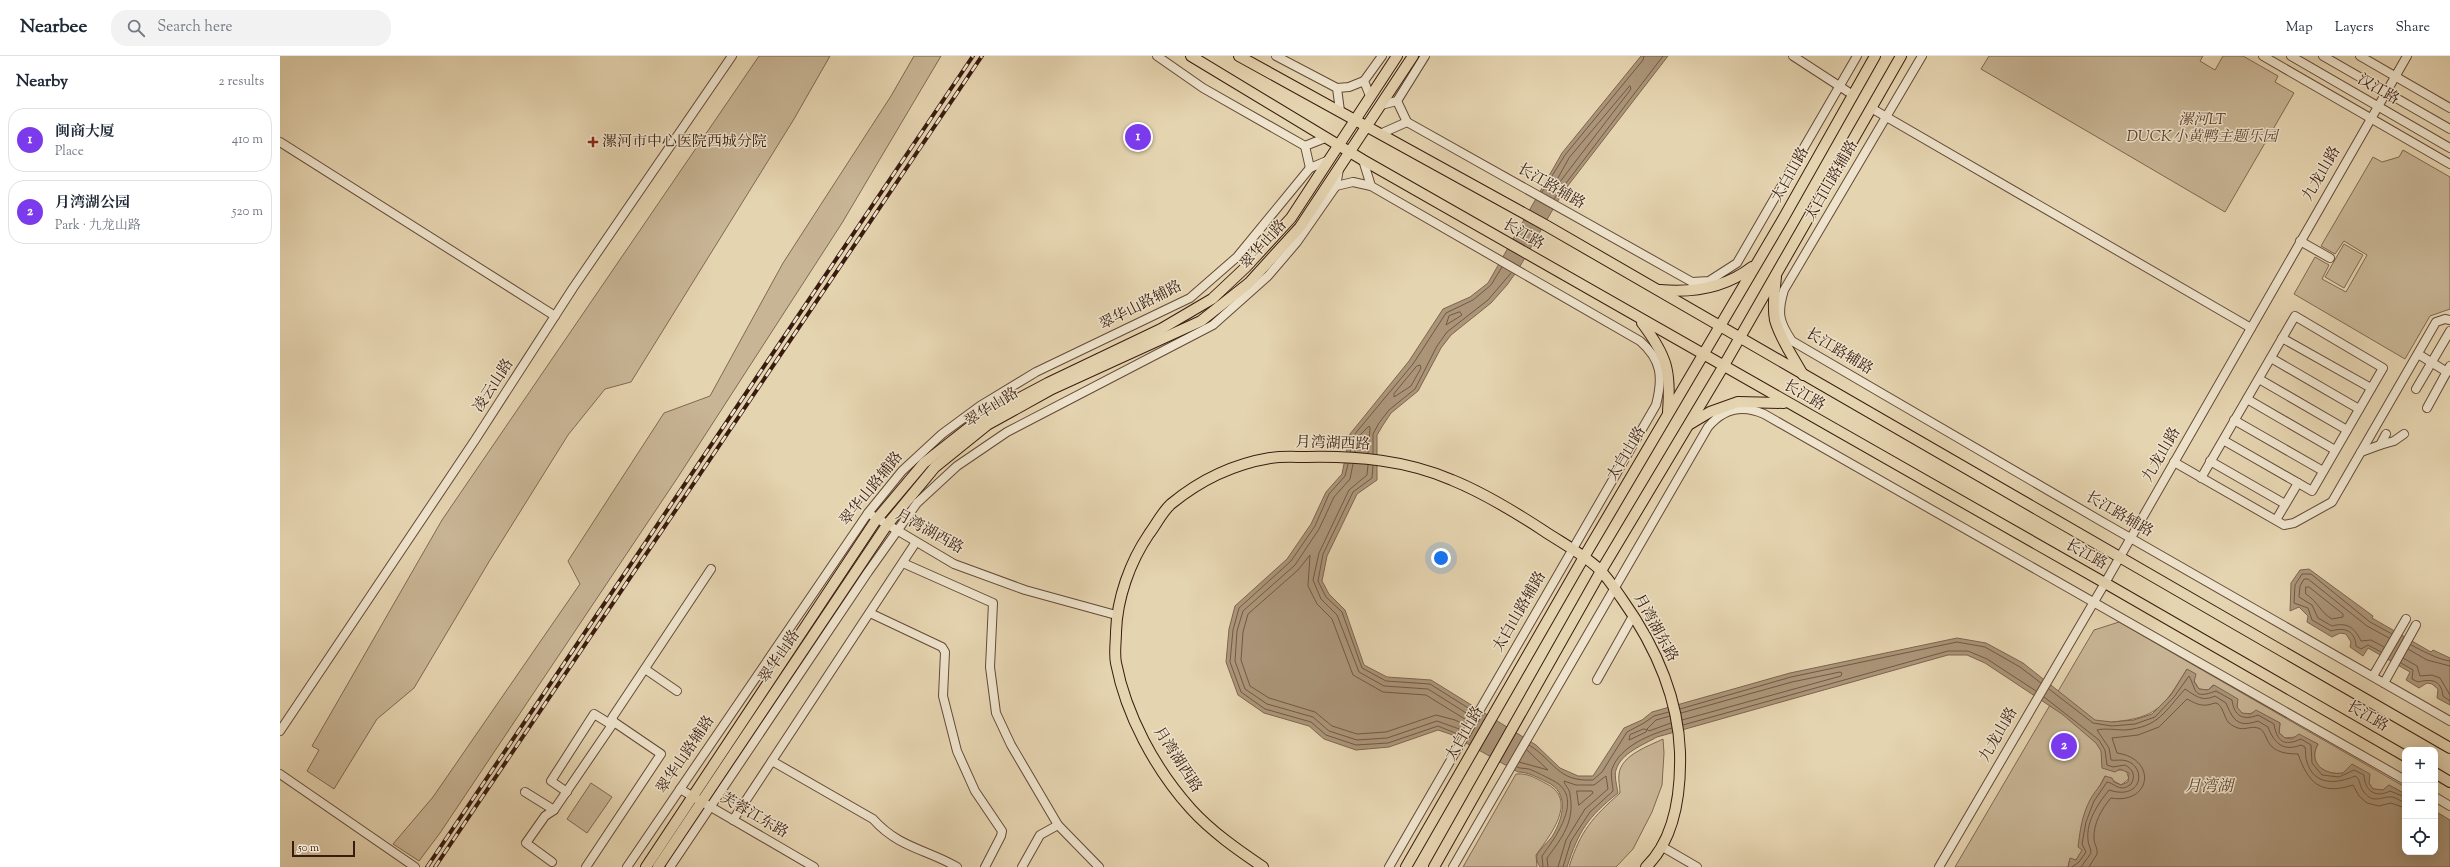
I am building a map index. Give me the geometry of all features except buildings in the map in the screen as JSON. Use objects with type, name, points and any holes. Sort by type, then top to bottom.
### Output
[{"type":"main road","name":"长江路","points":[[1191,56],[1350,153],[1786,403],[2105,583],[2402,754]]},
{"type":"main road","name":"长江路","points":[[1239,56],[1547,226],[2450,748]]},
{"type":"main road","name":"翠华山路","points":[[646,867],[876,520],[924,463],[980,419],[1048,383],[1161,329],[1212,298],[1246,267],[1291,218],[1354,119],[1397,56]]},
{"type":"main road","name":"翠华山路","points":[[658,867],[706,804],[887,525],[936,467],[987,425],[1052,390],[1201,321],[1250,283],[1300,227],[1414,56]]},
{"type":"main road","name":"太白山路","points":[[1406,867],[1584,556],[1757,263],[1875,56]]},
{"type":"main road","points":[[1434,867],[1495,762],[1601,571],[1723,367],[1901,56]]},
{"type":"main road","points":[[1656,290],[1681,292],[1715,286],[1737,279],[1757,263]]},
{"type":"main road","points":[[1776,274],[1774,305],[1775,319],[1779,331],[1803,375]]},
{"type":"main road","points":[[1638,318],[1665,359],[1670,389],[1668,413]]},
{"type":"main road","points":[[1688,425],[1710,412],[1738,402],[1786,403]]},
{"type":"main road","name":"月湾湖西路","points":[[1263,867],[1234,848],[1192,810],[1145,743],[1128,702],[1116,660],[1116,615],[1135,555],[1168,506],[1215,474],[1271,458],[1342,456],[1384,461],[1452,480],[1515,512],[1584,556],[1601,571]]},
{"type":"main road","name":"月湾湖东路","points":[[1601,571],[1633,616],[1655,654],[1671,699],[1679,739],[1680,778],[1671,825],[1661,846],[1646,867]]},
{"type":"main road","points":[[2438,775],[2450,782]]},
{"type":"street","name":"凌云山路","points":[[280,731],[407,543],[555,316],[732,56]]},
{"type":"street","points":[[1157,56],[1203,88],[1305,146],[1310,168]]},
{"type":"street","points":[[1276,56],[1337,88],[1349,87],[1364,81],[1382,56]]},
{"type":"street","points":[[1381,105],[1397,101],[1425,56]]},
{"type":"street","points":[[1793,56],[1853,95]]},
{"type":"street","points":[[1840,86],[1857,56]]},
{"type":"street","name":"太白山路辅路","points":[[1781,324],[1780,305],[1784,290],[1922,56]]},
{"type":"street","points":[[2263,56],[2450,164]]},
{"type":"street","name":"汉江路","points":[[2291,56],[2450,148]]},
{"type":"street","name":"汉江路","points":[[2323,56],[2450,129]]},
{"type":"street","points":[[2360,56],[2450,108]]},
{"type":"street","name":"九龙山路","points":[[1939,867],[2032,705],[2105,583],[2370,118],[2407,56]]},
{"type":"street","points":[[1364,81],[1370,96]]},
{"type":"street","name":"长江路辅路","points":[[1407,122],[1557,208],[1692,282],[1709,281],[1737,263],[1840,86]]},
{"type":"street","points":[[1337,88],[1340,111]]},
{"type":"street","points":[[1380,134],[1407,122],[1397,101]]},
{"type":"street","points":[[1871,108],[2251,328]]},
{"type":"street","points":[[1305,146],[1325,138]]},
{"type":"street","points":[[280,142],[555,316]]},
{"type":"street","name":"翠华山路辅路","points":[[627,867],[868,513],[902,471],[942,434],[980,406],[1036,372],[1190,298],[1237,257],[1310,168],[1329,160]]},
{"type":"street","points":[[1336,186],[1353,182],[1371,186],[1363,160]]},
{"type":"street","points":[[670,867],[706,804],[917,503],[957,466],[1007,432],[1213,325],[1268,276],[1297,242],[1336,186],[1339,169]]},
{"type":"street","name":"太白山路辅路","points":[[1371,186],[1640,341],[1650,348],[1659,366],[1661,386],[1656,405],[1389,867]]},
{"type":"street","points":[[2300,241],[2330,258]]},
{"type":"street","points":[[2201,478],[2210,461],[2295,316],[2383,368],[2312,491],[2223,440]]},
{"type":"street","points":[[2174,462],[2284,525],[2294,523],[2332,502],[2436,322],[2445,319],[2450,320]]},
{"type":"street","name":"长江路辅路","points":[[1781,324],[1792,341],[1806,350],[2450,721]]},
{"type":"street","points":[[2416,389],[2450,331]]},
{"type":"street","points":[[2282,338],[2371,388]]},
{"type":"street","points":[[2418,354],[2448,369],[2427,408]]},
{"type":"street","points":[[2271,358],[2359,409]]},
{"type":"street","points":[[2259,379],[2347,430]]},
{"type":"street","points":[[2247,399],[2336,450]]},
{"type":"street","points":[[1453,867],[1708,427],[1718,416],[1734,409],[1751,408],[1764,414],[2094,601],[2402,778]]},
{"type":"street","points":[[2234,420],[2323,471]]},
{"type":"street","points":[[2380,445],[2386,434]]},
{"type":"street","points":[[2361,452],[2394,441],[2404,434]]},
{"type":"street","points":[[2210,461],[2285,504]]},
{"type":"street","points":[[2276,520],[2298,483]]},
{"type":"street","name":"月湾湖西路","points":[[868,513],[876,520],[954,564],[1019,588],[1116,615]]},
{"type":"street","points":[[733,820],[916,542]]},
{"type":"street","points":[[903,562],[993,603],[990,667],[996,713],[1011,745],[1058,825],[1099,867]]},
{"type":"street","points":[[552,862],[526,843],[545,816],[554,810],[613,724],[612,718],[711,569]]},
{"type":"street","points":[[870,613],[942,647],[945,652],[943,696],[956,751],[974,791],[1002,831],[1001,836],[985,867]]},
{"type":"street","points":[[1597,680],[1633,616]]},
{"type":"street","points":[[2373,676],[2406,619]]},
{"type":"street","points":[[2384,683],[2416,625]]},
{"type":"street","points":[[645,669],[677,691]]},
{"type":"street","points":[[567,792],[551,781],[594,714],[661,754],[586,867]]},
{"type":"street","points":[[772,761],[873,819],[886,833],[919,852],[937,855],[957,867]]},
{"type":"street","points":[[280,774],[415,867]]},
{"type":"street","name":"芙蓉江东路","points":[[680,789],[814,867]]},
{"type":"street","points":[[525,792],[554,810]]},
{"type":"street","points":[[2438,799],[2450,806]]},
{"type":"street","points":[[1022,867],[1040,834],[1058,825]]},
{"type":"street","points":[[1661,846],[1697,867]]},
{"type":"green space","points":[[759,56],[830,56],[794,119],[631,382],[605,389],[568,435],[490,560],[414,688],[377,719],[334,789],[307,771],[319,750],[312,746],[442,520]]},
{"type":"green space","points":[[914,56],[941,56],[842,223],[678,477],[440,833],[419,861],[393,844],[433,797],[580,584],[568,561],[664,413],[710,396],[783,263],[891,96]]},
{"type":"green space","name":"漯河LT DUCK小黄鸭主题乐园","points":[[1989,56],[2203,56],[2200,61],[2215,70],[2223,56],[2243,56],[2278,76],[2275,82],[2294,93],[2225,212],[1981,69]]},
{"type":"green space","points":[[2403,150],[2450,177],[2450,309],[2430,316],[2405,359],[2294,294],[2315,257],[2329,265],[2322,279],[2346,292],[2367,255],[2344,241],[2335,254],[2321,246],[2373,157],[2382,162],[2399,157]]},
{"type":"green space","points":[[2344,244],[2363,255],[2344,288],[2325,277]]},
{"type":"green space","points":[[2119,622],[2402,785],[2402,792],[2389,785],[2383,790],[2373,789],[2369,783],[2368,777],[2352,764],[2343,773],[2324,770],[2316,762],[2315,751],[2318,744],[2296,737],[2285,738],[2279,733],[2280,723],[2254,712],[2247,714],[2242,713],[2238,709],[2237,702],[2213,685],[2208,690],[2199,689],[2187,669],[2172,692],[2158,708],[2140,717],[2112,722],[2116,770],[2126,770],[2129,779],[2121,785],[2105,776],[2096,793],[2083,850],[2076,860],[2070,859],[2068,867],[1955,867],[2094,630]]},
{"type":"green space","points":[[1663,739],[1664,753],[1662,785],[1652,812],[1633,849],[1616,867],[1569,867],[1578,843],[1588,826],[1620,793],[1619,774],[1621,767],[1630,756],[1636,752]]},
{"type":"green space","points":[[1516,774],[1528,775],[1545,783],[1555,790],[1560,798],[1561,807],[1559,817],[1549,837],[1536,855],[1537,867],[1463,867]]},
{"type":"green space","points":[[591,783],[612,797],[587,833],[567,819]]},
{"type":"water","name":"月湾湖","points":[[1641,56],[1668,56],[1563,192],[1519,268],[1507,285],[1491,303],[1451,335],[1441,348],[1418,391],[1391,413],[1377,435],[1377,480],[1357,494],[1327,556],[1322,581],[1329,594],[1345,610],[1364,665],[1387,677],[1431,680],[1536,745],[1560,768],[1578,776],[1593,776],[1624,728],[1642,720],[1652,712],[1790,673],[1957,638],[1986,643],[2023,663],[2095,720],[2112,722],[2134,720],[2152,714],[2171,695],[2187,669],[2196,674],[2194,682],[2199,689],[2208,690],[2214,685],[2238,699],[2237,707],[2242,713],[2251,714],[2256,710],[2280,723],[2279,733],[2285,738],[2292,739],[2299,734],[2318,744],[2315,751],[2316,762],[2324,770],[2343,773],[2352,764],[2370,774],[2369,783],[2373,789],[2383,790],[2389,785],[2402,792],[2402,855],[2438,855],[2438,813],[2450,820],[2450,867],[2068,867],[2070,858],[2076,860],[2082,850],[2078,847],[2083,817],[2093,794],[2102,783],[2105,776],[2112,778],[2114,782],[2121,785],[2128,782],[2129,773],[2120,769],[2115,772],[2102,768],[2101,751],[2096,743],[2062,714],[1985,663],[1967,655],[1948,655],[1657,737],[1645,743],[1627,754],[1619,764],[1615,775],[1618,793],[1599,809],[1586,825],[1580,834],[1567,867],[1540,867],[1537,860],[1538,852],[1553,835],[1562,814],[1562,799],[1554,787],[1547,782],[1530,774],[1518,772],[1450,734],[1438,730],[1389,747],[1356,750],[1324,739],[1309,726],[1264,713],[1238,695],[1226,662],[1229,629],[1235,606],[1287,559],[1311,524],[1326,492],[1342,474],[1350,434],[1409,361],[1443,309],[1470,297],[1488,283],[1562,153]]},
{"type":"water","points":[[2309,569],[2373,616],[2372,618],[2431,652],[2433,650],[2450,658],[2450,705],[2437,698],[2438,689],[2432,684],[2427,683],[2419,688],[2406,680],[2410,672],[2368,648],[2363,656],[2350,647],[2351,642],[2346,634],[2340,633],[2332,637],[2307,622],[2308,616],[2299,607],[2290,611],[2291,583],[2300,570]]},
{"type":"railway","points":[[427,867],[973,56]]},
{"type":"railway","points":[[435,867],[982,56]]},
{"type":"place","name":"闽商大厦","points":[[1138,137]]},
{"type":"place","name":"漯河市中心医院西城分院","points":[[593,142]]},
{"type":"place","name":"月湾湖公园","points":[[2064,746]]}]
